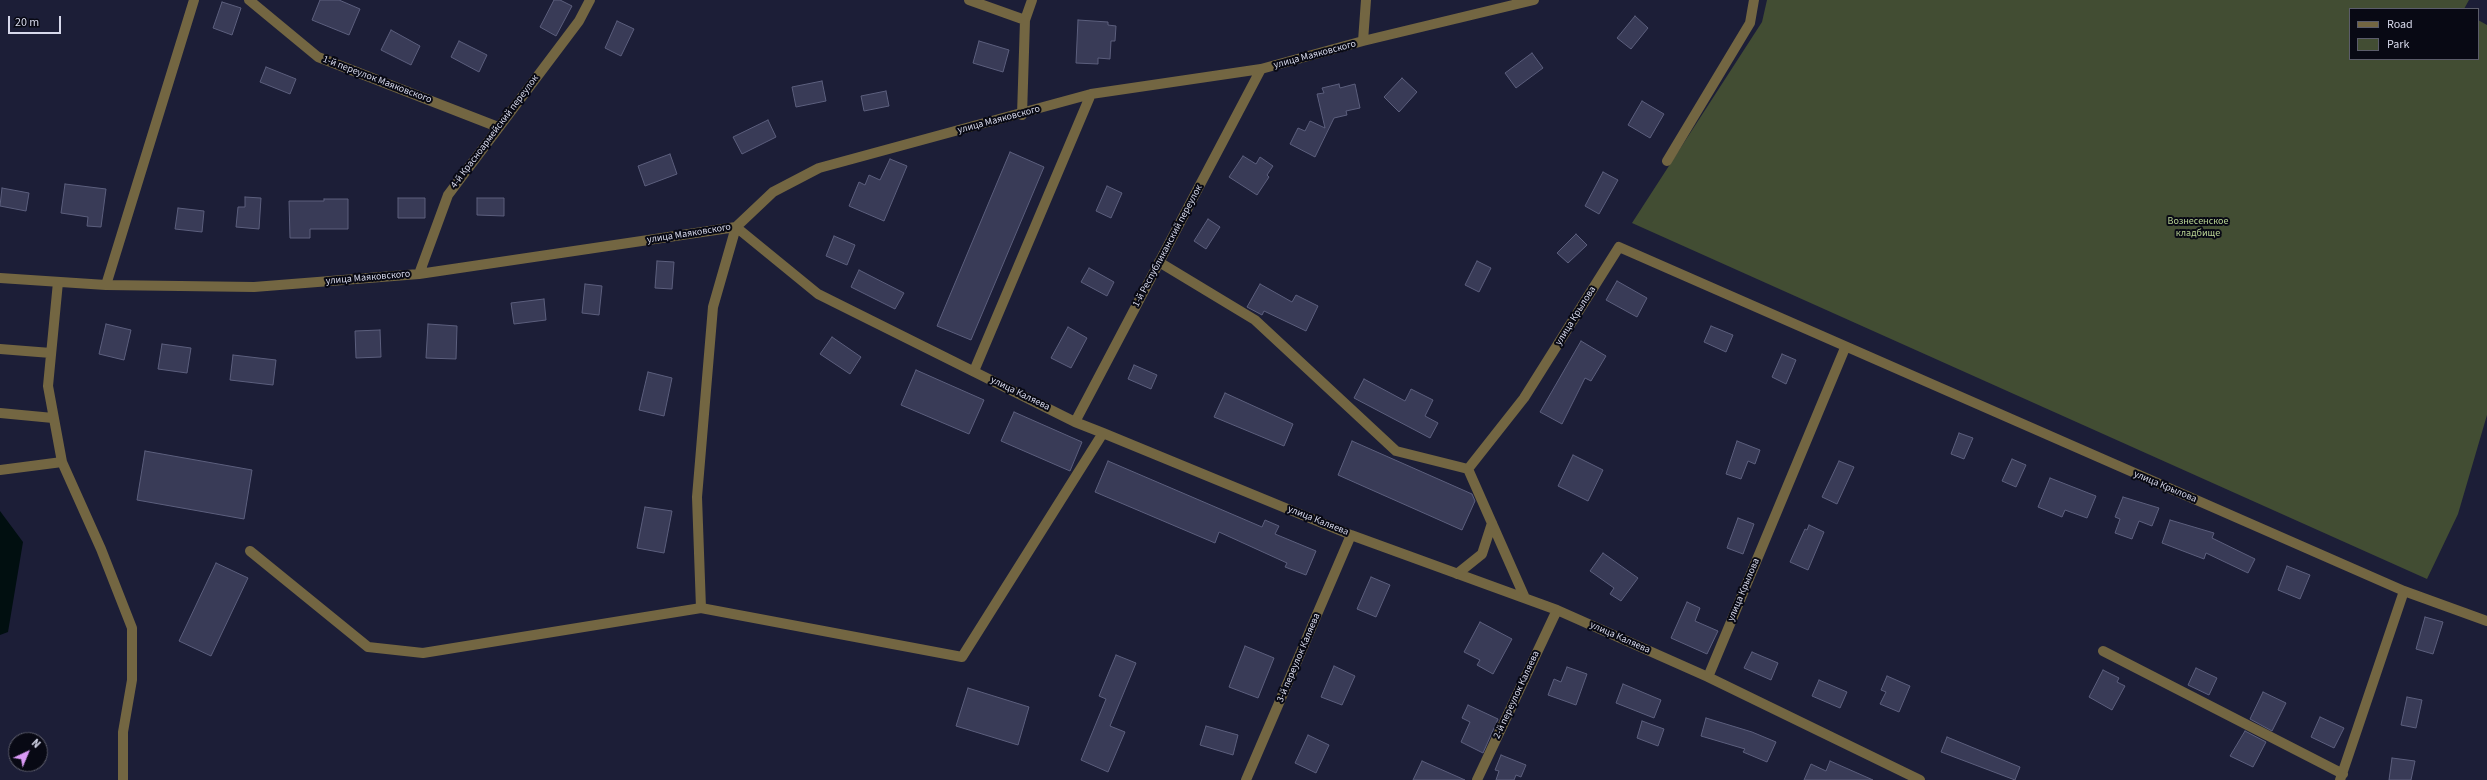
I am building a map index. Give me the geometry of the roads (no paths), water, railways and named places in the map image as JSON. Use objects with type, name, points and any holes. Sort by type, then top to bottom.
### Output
[{"type":"street","points":[[106,285],[194,0]]},
{"type":"street","name":"1-й переулок Маяковского","points":[[249,0],[318,57],[498,127]]},
{"type":"street","name":"4-й Красноармейский переулок","points":[[418,274],[448,194],[579,21],[590,0]]},
{"type":"street","points":[[969,0],[1025,20]]},
{"type":"street","points":[[1022,114],[1025,20],[1032,0]]},
{"type":"street","points":[[1364,42],[1366,0]]},
{"type":"street","name":"улица Маяковского","points":[[0,278],[106,285],[254,287],[418,274],[736,227],[773,192],[819,168],[1091,94],[1261,69],[1534,0]]},
{"type":"street","points":[[1666,161],[1750,23],[1754,0]]},
{"type":"street","name":"1-й Республиканский переулок","points":[[1075,422],[1261,69]]},
{"type":"street","points":[[974,371],[1091,94]]},
{"type":"street","points":[[701,608],[697,497],[713,306],[736,227]]},
{"type":"street","name":"улица Каляева","points":[[736,227],[818,294],[1075,422],[1351,535],[1557,610],[1708,677],[1920,780]]},
{"type":"street","name":"улица Крылова","points":[[1468,469],[1524,398],[1619,247],[1845,348],[2404,591],[2487,621]]},
{"type":"street","points":[[1159,262],[1255,320],[1396,451],[1468,469],[1526,598]]},
{"type":"street","points":[[58,282],[48,386],[62,462],[101,549],[132,628],[132,680],[124,732],[123,780]]},
{"type":"street","name":"улица Крылова","points":[[1708,677],[1845,348]]},
{"type":"street","points":[[0,349],[51,353]]},
{"type":"street","points":[[0,413],[54,418]]},
{"type":"street","points":[[250,551],[368,647],[423,653],[701,608],[962,657],[1103,433]]},
{"type":"street","points":[[0,470],[62,462]]},
{"type":"street","points":[[1457,574],[1482,554],[1492,523]]},
{"type":"street","name":"3-й переулок Каляева","points":[[1246,780],[1351,535]]},
{"type":"street","points":[[2103,651],[2342,777],[2404,591]]},
{"type":"street","name":"2-й переулок Каляева","points":[[1477,780],[1557,610]]},
{"type":"park label","name":"Вознесенское кладбище","points":[[2198,228]]}]
